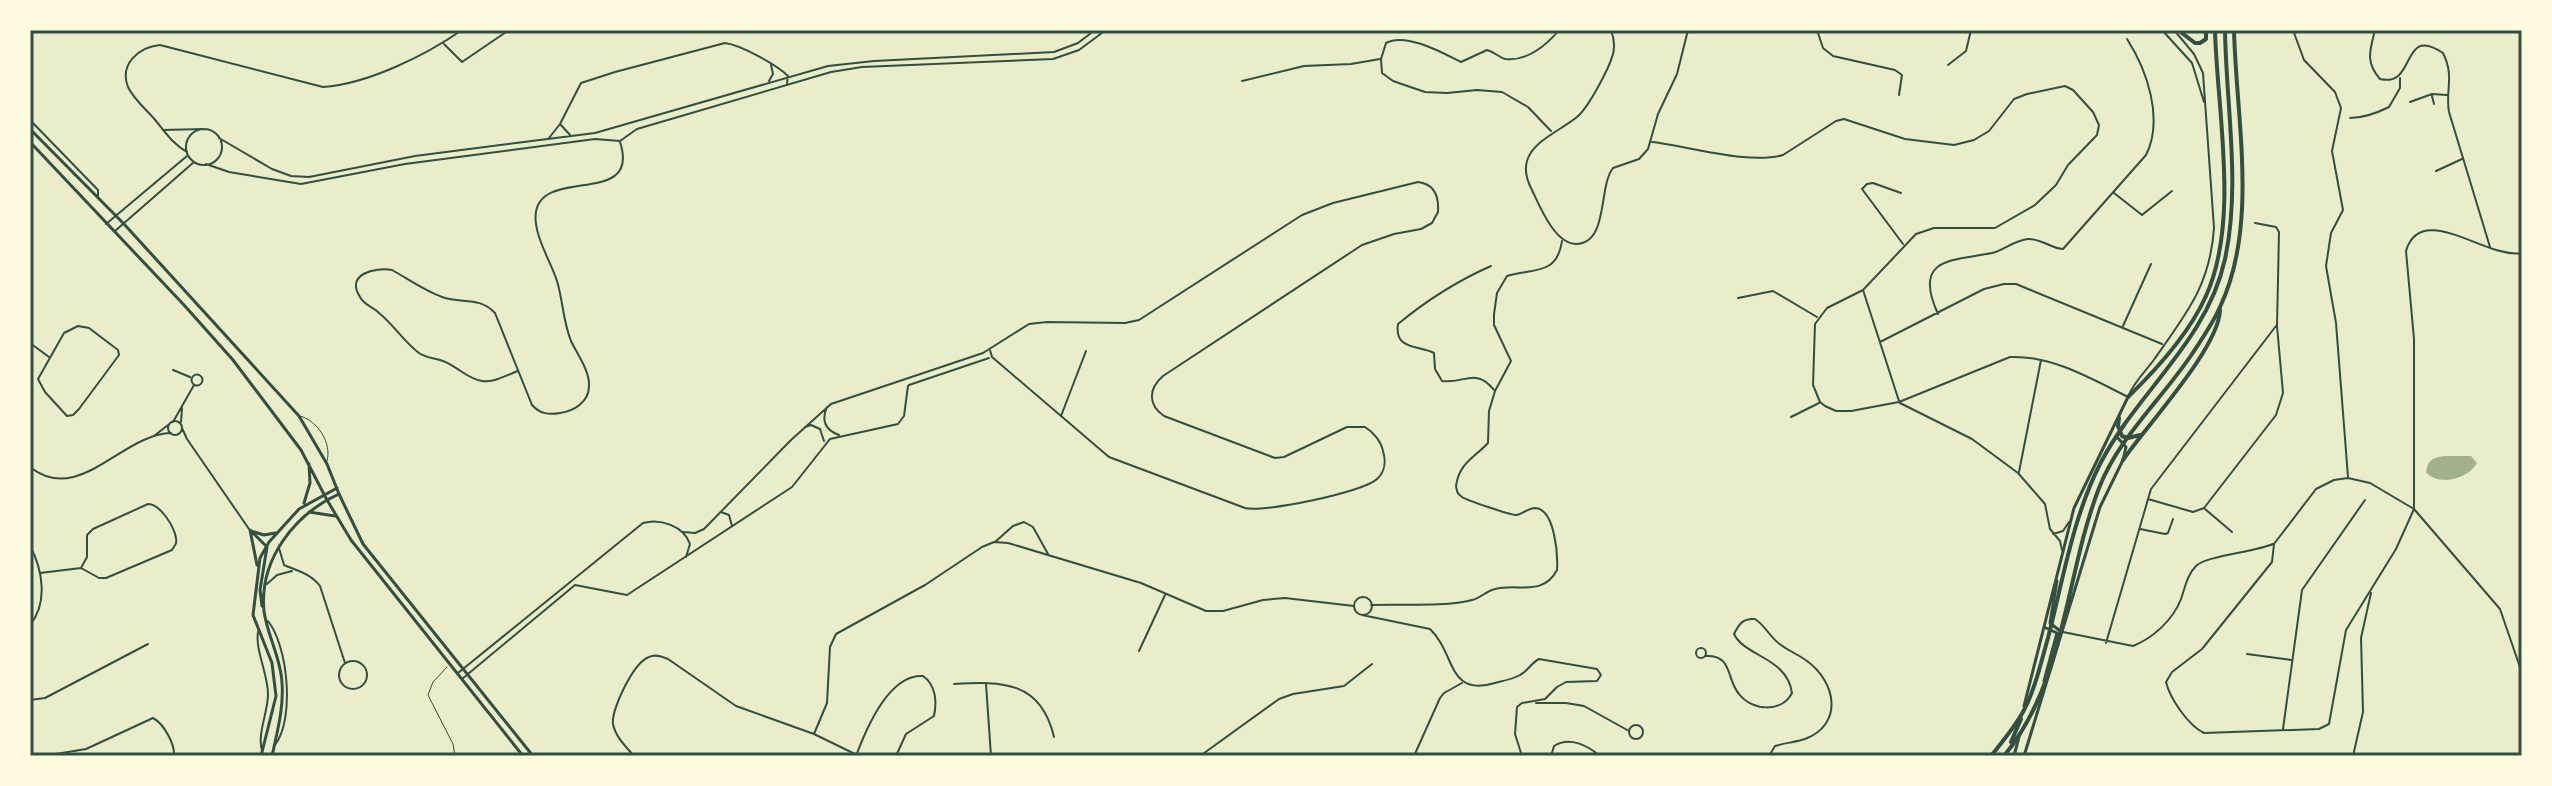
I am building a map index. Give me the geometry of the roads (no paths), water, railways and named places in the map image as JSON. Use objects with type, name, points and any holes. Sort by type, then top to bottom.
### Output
[{"type":"highway","points":[[2176,30],[2200,43],[2206,39],[2206,30]]},
{"type":"highway","points":[[2128,397],[2152,373],[2193,320],[2207,294],[2219,254],[2224,201],[2215,30]]},
{"type":"highway","points":[[1991,756],[2024,710],[2083,506],[2100,464],[2114,440],[2201,322],[2222,274],[2229,240],[2232,196],[2225,30]]},
{"type":"highway","points":[[2004,756],[2021,733],[2041,693],[2099,488],[2120,447],[2191,356],[2220,307],[2237,254],[2242,200],[2234,30]]},
{"type":"highway","points":[[2123,460],[2206,349],[2220,320],[2220,307]]},
{"type":"highway","points":[[2119,418],[2122,436],[2140,435]]},
{"type":"highway","points":[[2004,756],[2021,719]]},
{"type":"main road","points":[[30,129],[124,224],[299,416],[327,464],[363,544],[533,756]]},
{"type":"main road","points":[[30,142],[233,360],[309,462],[335,516],[351,540],[523,756]]},
{"type":"main road","points":[[2014,756],[2070,521],[2090,471],[2128,397]]},
{"type":"main road","points":[[2024,756],[2100,507],[2123,460],[2124,442],[2117,437],[2107,441]]},
{"type":"main road","points":[[261,754],[276,696],[272,663],[253,615],[257,576],[266,546],[299,509],[309,492],[309,462]]},
{"type":"main road","points":[[299,509],[337,488]]},
{"type":"main road","points":[[264,609],[270,566],[279,546],[293,526],[309,512],[339,494]]},
{"type":"main road","points":[[309,512],[335,516]]},
{"type":"main road","points":[[250,530],[264,535],[281,528]]},
{"type":"main road","points":[[250,530],[268,550],[259,596],[283,687],[272,756]]},
{"type":"main road","points":[[250,530],[257,576]]},
{"type":"main road","points":[[2057,576],[2050,623],[2055,630],[2063,632]]},
{"type":"main road","points":[[2042,696],[2057,633],[2044,627]]},
{"type":"street","points":[[460,30],[419,57],[344,84],[323,87],[160,45],[137,52],[130,61],[127,82],[132,93],[194,162],[241,175],[301,184],[445,158],[595,139],[621,140],[637,129],[845,69],[1053,59],[1079,50],[1106,30]]},
{"type":"street","points":[[443,43],[462,62],[509,30]]},
{"type":"street","points":[[163,130],[185,127],[205,129],[265,166],[302,177],[415,156],[617,127],[788,76],[856,63],[1054,52],[1078,43],[1095,30]]},
{"type":"street","points":[[1552,132],[1528,107],[1502,92],[1425,92],[1387,79],[1382,73],[1381,59],[1386,43],[1396,40],[1434,48],[1461,62],[1487,50],[1507,59],[1520,58],[1545,44],[1559,30]]},
{"type":"street","points":[[1611,30],[1613,54],[1586,106],[1579,116],[1552,132],[1529,156],[1526,176],[1532,191],[1562,241],[1572,244],[1591,238],[1598,226],[1609,173],[1618,164],[1639,159],[1652,142],[1658,114],[1677,74],[1688,30]]},
{"type":"street","points":[[1817,30],[1823,48],[1833,56],[1895,70],[1902,75],[1899,95]]},
{"type":"street","points":[[1948,65],[1966,51],[1971,30]]},
{"type":"street","points":[[2162,30],[2192,63],[2206,107]]},
{"type":"street","points":[[1652,142],[1774,158],[1844,119],[1905,139],[1954,145],[1974,140],[1989,131],[2014,99],[2065,86],[2073,90],[2093,112],[2099,125],[2097,135],[2068,165],[2056,185],[2035,205],[1995,228],[1934,228],[1916,234],[1863,290],[1835,303],[1818,318],[1813,347],[1813,385],[1820,402],[1830,409],[1842,411],[1899,402],[2010,357],[2041,359],[2128,397],[2198,295],[2213,248],[2201,66],[2176,30]]},
{"type":"street","points":[[2293,30],[2304,60],[2335,92],[2341,108],[2332,151],[2343,210],[2331,233],[2326,266],[2336,323],[2348,478]]},
{"type":"street","points":[[2375,30],[2368,57],[2372,68],[2380,79],[2393,81],[2400,76]]},
{"type":"street","points":[[1938,314],[1929,288],[1934,272],[1945,261],[1999,251],[2025,239],[2063,249],[2146,155],[2151,139],[2148,80],[2127,39]]},
{"type":"street","points":[[547,139],[560,124],[577,88],[596,77],[725,43],[734,45],[788,76]]},
{"type":"street","points":[[2350,118],[2365,118],[2372,112],[2389,107],[2400,88],[2400,76],[2411,52],[2430,47],[2443,53],[2451,85],[2449,112],[2490,249]]},
{"type":"street","points":[[1242,81],[1304,66],[1381,59]]},
{"type":"street","points":[[767,83],[773,74],[770,64]]},
{"type":"street","points":[[810,71],[807,75],[812,78]]},
{"type":"street","points":[[783,86],[789,81],[788,76]]},
{"type":"street","points":[[2410,102],[2432,94],[2449,95]]},
{"type":"street","points":[[2432,94],[2434,104]]},
{"type":"street","points":[[30,120],[98,190],[98,198]]},
{"type":"street","points":[[560,124],[571,136]]},
{"type":"street","points":[[518,371],[482,381],[446,362],[420,353],[361,300],[357,289],[360,276],[370,269],[392,270],[446,298],[476,300],[488,305],[495,313],[532,405],[541,412],[553,414],[569,411],[582,403],[588,392],[588,380],[570,339],[556,279],[536,226],[536,213],[542,200],[551,192],[603,183],[616,176],[623,161],[622,132],[617,127]]},
{"type":"street","points":[[187,154],[186,145],[190,136],[195,131],[205,129]]},
{"type":"street","points":[[206,164],[213,162],[221,153],[219,138]]},
{"type":"street","points":[[106,224],[187,154]]},
{"type":"street","points":[[2436,171],[2463,158]]},
{"type":"street","points":[[114,232],[194,162]]},
{"type":"street","points":[[458,673],[643,523],[656,520],[683,532],[695,533],[704,529],[828,406],[990,350],[1015,331],[1036,323],[1125,323],[1139,320],[1302,215],[1327,204],[1418,182],[1433,188],[1438,199],[1437,216],[1429,226],[1362,245],[1163,376],[1152,391],[1153,405],[1164,416],[1275,458],[1284,457],[1352,426],[1369,430],[1382,445],[1385,464],[1374,481],[1348,491],[1253,510],[1109,457],[992,357],[990,350]]},
{"type":"street","points":[[1901,193],[1873,183],[1862,189],[1904,245]]},
{"type":"street","points":[[2113,192],[2142,215],[2172,191]]},
{"type":"street","points":[[2148,499],[2193,512],[2204,508],[2281,405],[2283,393],[2277,326],[2279,232],[2276,227],[2255,223]]},
{"type":"street","points":[[2522,253],[2510,254],[2490,249],[2449,232],[2429,229],[2416,234],[2409,241],[2406,251],[2414,339],[2414,509],[2396,549],[2346,630],[2329,724],[2319,729],[2211,734],[2197,730],[2170,694],[2166,679],[2202,649],[2272,562],[2274,544],[2316,489],[2334,480],[2348,478],[2381,488],[2414,509],[2500,609],[2522,673]]},
{"type":"street","points":[[1371,605],[1470,601],[1494,589],[1522,589],[1541,584],[1554,576],[1558,564],[1545,513],[1532,508],[1519,515],[1509,514],[1464,498],[1457,491],[1456,481],[1462,466],[1488,443],[1489,411],[1495,391],[1511,361],[1494,325],[1494,304],[1501,285],[1507,276],[1551,265],[1557,259],[1562,241]]},
{"type":"street","points":[[2122,327],[2151,264]]},
{"type":"street","points":[[1491,266],[1457,281],[1398,324],[1397,331],[1405,345],[1434,353],[1435,369],[1442,381],[1476,378],[1491,385],[1495,391]]},
{"type":"street","points":[[1880,342],[1984,289],[2016,284],[2164,345]]},
{"type":"street","points":[[1863,290],[1899,402],[1972,439],[2018,473],[2045,504],[2048,524],[2060,541],[2062,553]]},
{"type":"street","points":[[1738,298],[1773,291],[1818,318]]},
{"type":"street","points":[[78,326],[89,328],[118,350],[119,355],[79,409],[67,416],[38,381],[50,358],[64,333],[78,326]]},
{"type":"street","points":[[2106,643],[2151,489],[2277,326]]},
{"type":"street","points":[[30,343],[50,358]]},
{"type":"street","points":[[1061,417],[1086,351]]},
{"type":"street","points":[[908,386],[992,357]]},
{"type":"street","points":[[2018,473],[2041,359]]},
{"type":"street","points":[[173,370],[191,378],[194,385]]},
{"type":"street","points":[[191,378],[197,374],[201,377],[200,384],[194,385]]},
{"type":"street","points":[[896,381],[908,386]]},
{"type":"street","points":[[30,467],[52,478],[73,478],[149,439],[171,423],[194,385]]},
{"type":"street","points":[[575,585],[627,595],[792,487],[822,446],[839,435],[898,424],[904,416],[908,386]]},
{"type":"street","points":[[1791,417],[1820,402]]},
{"type":"street","points":[[828,406],[824,423],[839,435]]},
{"type":"street","points":[[177,434],[181,426],[182,407]]},
{"type":"street","points":[[171,423],[181,426],[250,530]]},
{"type":"street","points":[[171,423],[171,433]]},
{"type":"street","points":[[803,428],[811,425],[820,429],[824,437],[822,446]]},
{"type":"street","points":[[149,439],[171,433],[187,439]]},
{"type":"street","points":[[2283,730],[2302,590],[2365,500]]},
{"type":"street","points":[[40,573],[81,568],[99,578],[106,578],[172,550],[176,536],[159,507],[148,504],[93,529],[87,535],[87,557],[81,568]]},
{"type":"street","points":[[2204,508],[2232,532]]},
{"type":"street","points":[[721,512],[731,518],[731,527]]},
{"type":"street","points":[[2139,528],[2165,534],[2173,519]]},
{"type":"street","points":[[2053,534],[2063,531],[2070,521]]},
{"type":"street","points":[[814,734],[827,703],[830,647],[841,629],[925,585],[994,542],[1013,526],[1024,522],[1033,527],[1048,555]]},
{"type":"street","points":[[683,532],[690,544],[686,558]]},
{"type":"street","points":[[994,542],[1008,543],[1141,583],[1212,612],[1277,598],[1354,606]]},
{"type":"street","points":[[2063,632],[2133,646],[2155,634],[2178,605],[2189,575],[2201,561],[2274,544]]},
{"type":"street","points":[[30,546],[40,573],[40,606],[30,625]]},
{"type":"street","points":[[279,546],[282,563],[315,579],[320,586],[345,663]]},
{"type":"street","points":[[266,584],[283,572],[297,571]]},
{"type":"street","points":[[462,679],[575,585],[578,574]]},
{"type":"street","points":[[571,579],[575,585]]},
{"type":"street","points":[[2353,756],[2363,712],[2361,638],[2371,592]]},
{"type":"street","points":[[1139,651],[1165,594]]},
{"type":"street","points":[[1371,605],[1364,597],[1356,600],[1354,606],[1357,613],[1362,615],[1430,629],[1464,683]]},
{"type":"street","points":[[1362,615],[1369,612],[1371,605]]},
{"type":"street","points":[[1705,656],[1716,656],[1725,662],[1736,691],[1750,704],[1775,708],[1785,703],[1792,693],[1787,679],[1771,661],[1738,642],[1734,634],[1739,624],[1755,619],[1782,646],[1807,660],[1823,676],[1833,701],[1827,723],[1805,739],[1775,746],[1769,756]]},
{"type":"street","points":[[258,630],[257,640],[265,666],[268,692],[261,754]]},
{"type":"street","points":[[30,700],[45,698],[148,644]]},
{"type":"street","points":[[2247,654],[2292,661]]},
{"type":"street","points":[[634,756],[616,733],[614,711],[638,665],[654,656],[668,659],[736,706],[814,734],[856,755],[875,714],[899,683],[907,677],[923,676],[928,679],[934,692],[934,716],[906,734],[896,756]]},
{"type":"street","points":[[1414,756],[1444,693],[1464,683],[1481,687],[1514,678],[1539,659],[1593,666],[1600,672],[1600,679],[1594,683],[1566,682],[1545,699],[1519,705],[1514,715],[1515,734],[1522,756]]},
{"type":"street","points":[[354,660],[363,664],[368,677],[363,685],[350,689],[342,684],[339,671],[345,663],[354,660]]},
{"type":"street","points":[[1200,756],[1279,699],[1344,686],[1372,664]]},
{"type":"street","points":[[954,684],[1002,682],[1018,688],[1039,702],[1051,721],[1054,737]]},
{"type":"street","points":[[986,683],[991,756]]},
{"type":"street","points":[[1527,702],[1584,706],[1629,731]]},
{"type":"street","points":[[44,756],[86,749],[153,718],[160,723],[172,744],[174,756]]},
{"type":"street","points":[[1551,756],[1554,746],[1565,741],[1579,743],[1600,756]]},
{"type":"lane","points":[[299,416],[313,421],[321,432],[329,452],[327,464]]},
{"type":"lane","points":[[451,663],[433,682],[428,695],[453,744],[455,756]]}]
